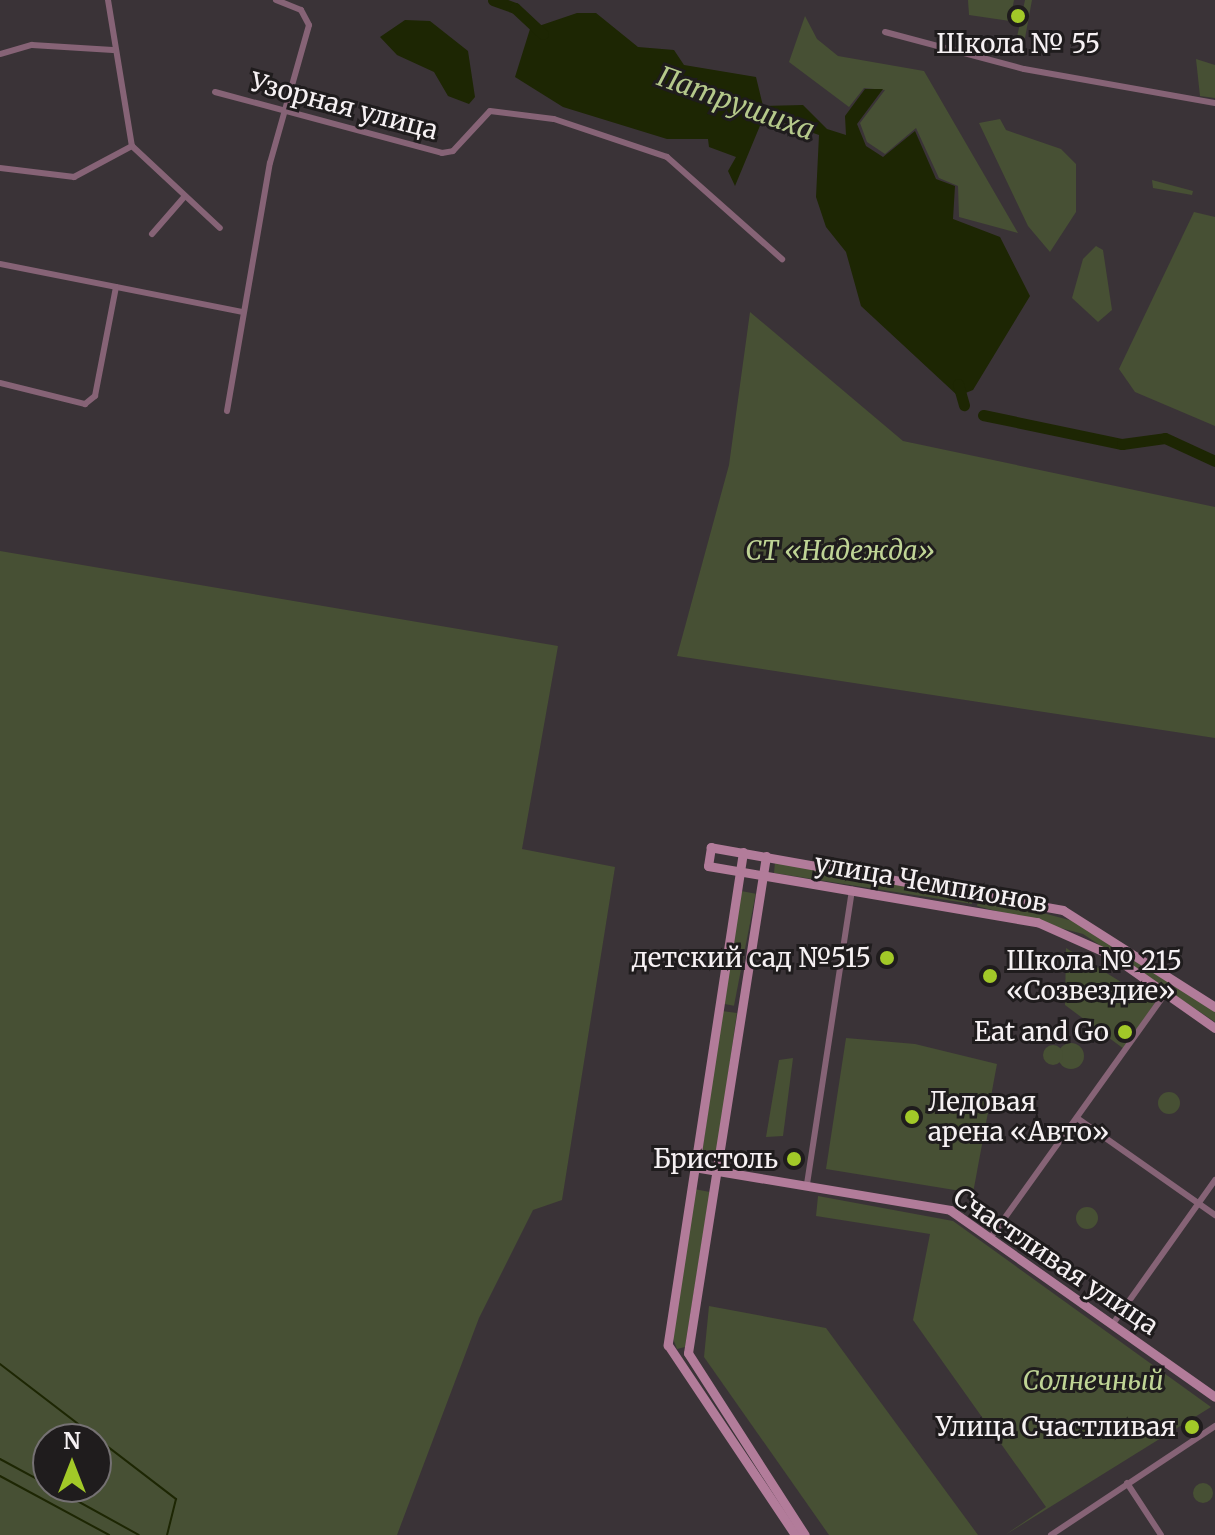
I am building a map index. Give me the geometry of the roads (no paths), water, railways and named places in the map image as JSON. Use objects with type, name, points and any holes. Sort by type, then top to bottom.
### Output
[{"type":"street","points":[[108,0],[113,50],[132,146],[220,228]]},
{"type":"street","points":[[227,411],[282,113],[309,25],[301,10],[276,0]]},
{"type":"street","points":[[885,32],[1024,69],[1215,103]]},
{"type":"street","points":[[0,54],[32,45],[113,50]]},
{"type":"street","name":"Узорная улица","points":[[215,92],[282,113],[442,153],[490,111],[554,119],[667,157],[782,259]]},
{"type":"street","points":[[0,168],[74,177],[132,146]]},
{"type":"street","points":[[152,234],[185,196]]},
{"type":"street","points":[[0,264],[243,312]]},
{"type":"street","points":[[0,383],[85,404],[95,396],[116,287]]},
{"type":"street","name":"улица Чемпионов","points":[[1215,1007],[1063,910],[711,847],[708,866],[1037,922],[1111,955],[1215,1028]]},
{"type":"street","points":[[743,852],[694,1167],[670,1349],[795,1535]]},
{"type":"street","points":[[766,856],[690,1346],[691,1364],[805,1535]]},
{"type":"street","points":[[802,1184],[852,889]]},
{"type":"street","points":[[991,1237],[1166,993]]},
{"type":"street","points":[[1077,1118],[1215,1215]]},
{"type":"street","name":"Счастливая улица","points":[[694,1167],[941,1206],[991,1237],[1215,1397]]},
{"type":"street","points":[[1112,1325],[1215,1180]]},
{"type":"street","points":[[670,1349],[690,1346]]},
{"type":"street","points":[[1051,1535],[1215,1426]]},
{"type":"street","points":[[1127,1483],[1161,1535]]},
{"type":"water","points":[[577,13],[596,13],[638,47],[674,50],[684,65],[756,77],[763,106],[803,105],[827,129],[846,135],[845,116],[865,89],[883,89],[857,124],[866,146],[883,157],[915,131],[936,179],[955,186],[953,219],[1000,237],[1030,296],[973,390],[958,396],[861,306],[846,252],[826,227],[816,197],[819,135],[764,116],[735,186],[728,171],[736,157],[709,147],[708,139],[667,139],[563,107],[515,77],[530,29]]},
{"type":"water","points":[[405,20],[430,21],[468,51],[475,97],[469,104],[448,96],[434,72],[397,55],[380,37]]},
{"type":"waterway","name":"Патрушиха","points":[[493,0],[515,8],[543,34]]},
{"type":"waterway","name":"Патрушиха","points":[[958,384],[964,405]]},
{"type":"waterway","name":"Патрушиха","points":[[983,415],[1122,444],[1165,438],[1215,461]]},
{"type":"waterway","points":[[0,1364],[176,1499],[167,1535]]},
{"type":"waterway","points":[[0,1459],[32,1476]]},
{"type":"waterway","points":[[0,1476],[109,1535]]},
{"type":"waterway","points":[[81,1503],[139,1535]]},
{"type":"place","name":"Школа № 55","points":[[1018,16]]},
{"type":"place","name":"детский сад №515","points":[[887,958]]},
{"type":"place","name":"Школа № 215 «Созвездие»","points":[[990,976]]},
{"type":"place","name":"Eat and Go","points":[[1125,1032]]},
{"type":"place","name":"Ледовая арена «Авто»","points":[[912,1117]]},
{"type":"place","name":"Бристоль","points":[[794,1159]]},
{"type":"place","name":"Улица Счастливая","points":[[1192,1427]]},
{"type":"park label","name":"СТ «Надежда»","points":[[840,551]]},
{"type":"park label","name":"Солнечный","points":[[1093,1381]]}]
